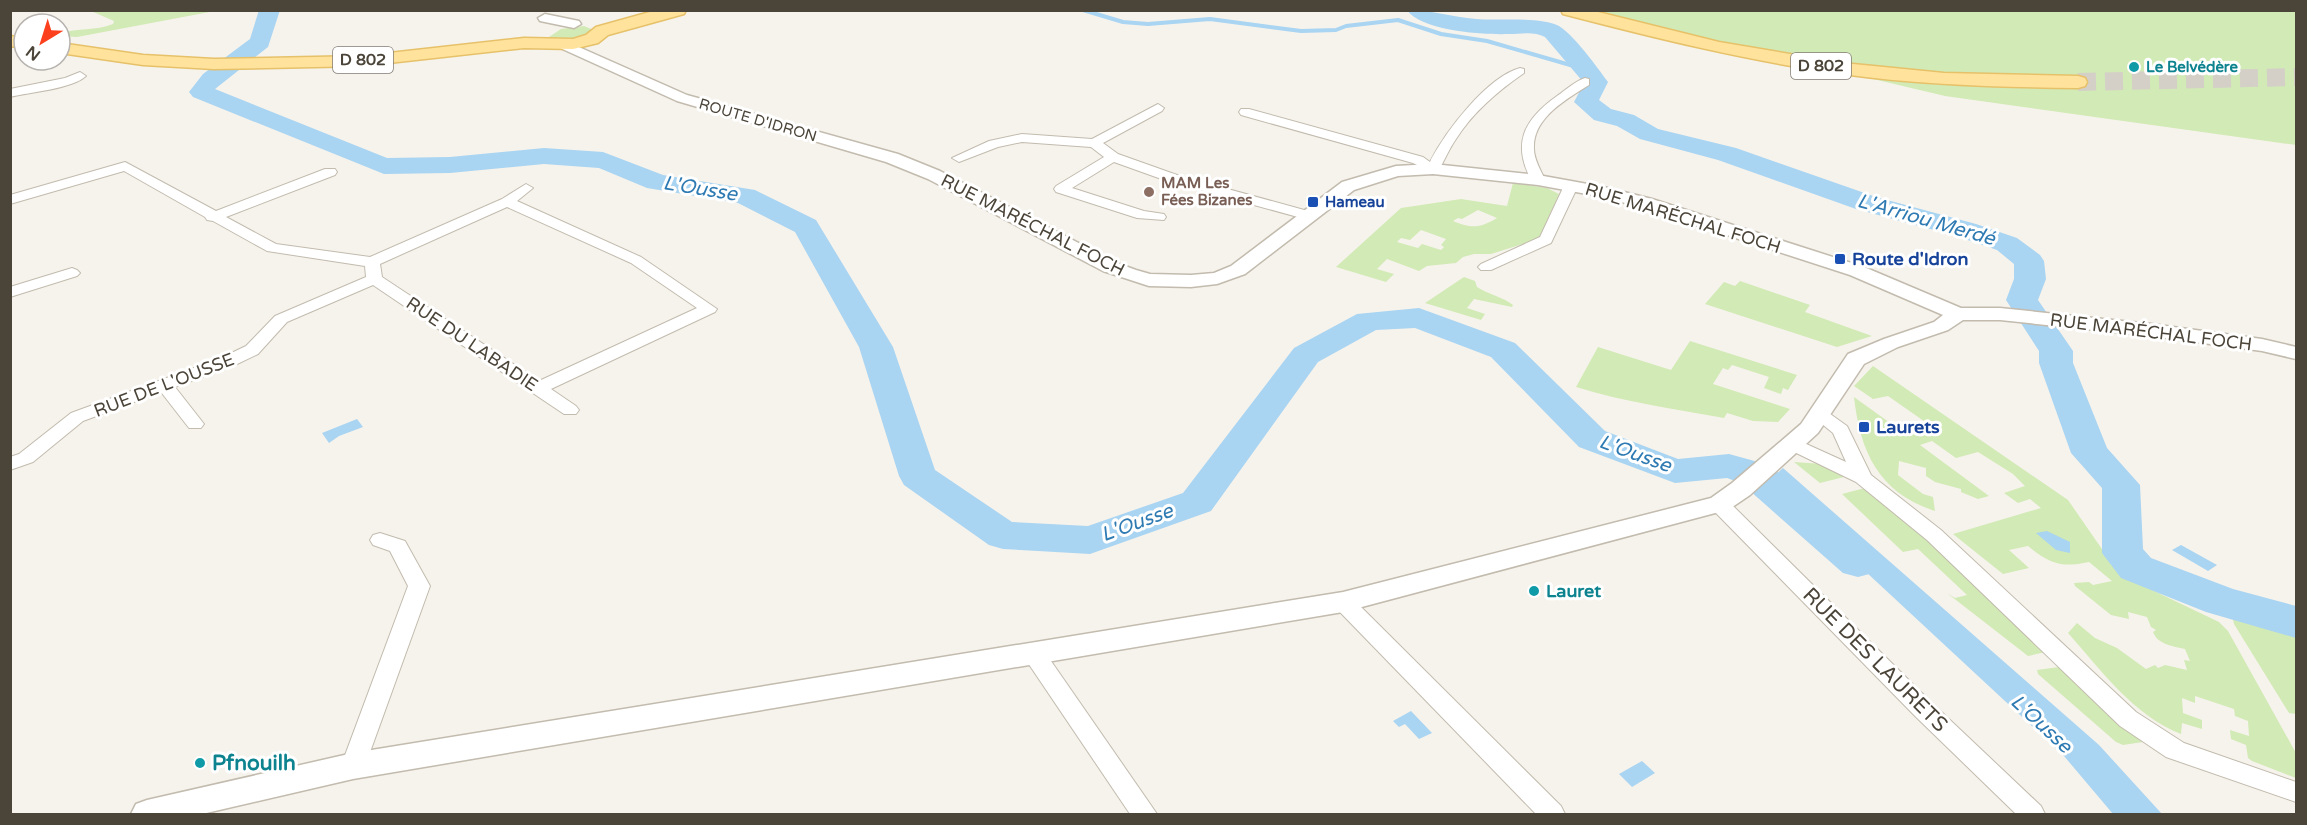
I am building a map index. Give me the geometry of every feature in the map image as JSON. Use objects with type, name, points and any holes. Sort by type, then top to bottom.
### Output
[{"type":"main road","points":[[547,30],[594,37],[640,20],[678,10]]},
{"type":"main road","name":"D 802","points":[[1569,10],[1716,46],[1850,70],[1954,80],[2078,82]]},
{"type":"main road","points":[[547,30],[574,24],[594,37]]},
{"type":"main road","name":"D 802","points":[[72,50],[143,60],[256,65],[362,60],[469,49],[547,30]]},
{"type":"street","name":"ROUTE D'IDRON","points":[[594,37],[682,98],[892,158],[934,175]]},
{"type":"street","points":[[1245,112],[1418,160],[1433,169],[1442,148],[1468,113],[1499,85],[1520,71]]},
{"type":"street","points":[[10,93],[68,81],[80,76]]},
{"type":"street","points":[[1538,180],[1527,148],[1530,132],[1554,104],[1585,82]]},
{"type":"street","points":[[1094,143],[1158,108]]},
{"type":"street","points":[[959,158],[994,144],[1022,138],[1094,143],[1113,157],[1172,178],[1310,216]]},
{"type":"street","points":[[1113,157],[1061,189],[1142,215],[1159,217]]},
{"type":"street","name":"RUE DU LABADIE","points":[[10,200],[125,166],[212,217],[272,248],[373,271],[570,410]]},
{"type":"street","name":"RUE MARÉCHAL FOCH","points":[[934,175],[1110,267],[1149,280],[1181,281],[1217,278],[1238,270],[1348,186],[1396,171],[1433,169],[1538,180],[1646,203],[1857,271],[1958,314],[2000,314],[2262,345],[2296,353]]},
{"type":"street","points":[[212,217],[330,172]]},
{"type":"street","points":[[1486,267],[1546,240],[1569,190],[1568,185]]},
{"type":"street","name":"RUE DE L'OUSSE","points":[[10,464],[26,458],[77,417],[165,386],[252,350],[280,319],[507,202],[526,188]]},
{"type":"street","points":[[507,202],[636,260],[709,309],[539,388]]},
{"type":"street","points":[[10,292],[72,273]]},
{"type":"street","points":[[147,814],[354,766],[1343,602],[1730,496],[1810,428],[1856,359],[1941,326],[1958,314]]},
{"type":"street","points":[[165,386],[195,424]]},
{"type":"street","points":[[1820,415],[1841,430],[1863,478]]},
{"type":"street","points":[[1793,444],[1863,478],[1957,555],[2127,719],[2175,750],[2296,792]]},
{"type":"street","name":"RUE DES LAURETS","points":[[1730,496],[1923,709],[2032,814]]},
{"type":"street","points":[[354,766],[418,586],[398,546],[380,540]]},
{"type":"street","points":[[1343,602],[1552,814]]},
{"type":"street","points":[[1034,654],[1144,814]]},
{"type":"green space","points":[[91,11],[215,11],[72,37],[72,31],[100,28],[113,24],[114,21]]},
{"type":"green space","points":[[1586,11],[2296,11],[2296,145],[1945,96]]},
{"type":"green space","points":[[584,26],[596,31],[581,40],[550,39],[549,37],[561,29]]},
{"type":"green space","points":[[1513,183],[1547,188],[1559,194],[1539,239],[1491,254],[1474,254],[1463,257],[1456,263],[1427,266],[1419,271],[1387,259],[1377,269],[1394,274],[1386,282],[1336,267],[1401,208],[1461,199],[1507,206]],"holes":[[[1478,210],[1497,218],[1476,226],[1453,221]],[[1421,230],[1446,239],[1441,245],[1444,247],[1441,250],[1422,244],[1418,248],[1397,242],[1401,238],[1410,240]]]},
{"type":"green space","points":[[1464,277],[1475,281],[1477,287],[1509,302],[1513,305],[1512,307],[1474,299],[1467,308],[1485,314],[1481,320],[1425,303]]},
{"type":"green space","points":[[1740,281],[1810,305],[1805,312],[1872,336],[1837,347],[1705,304],[1724,282],[1735,286]]},
{"type":"green space","points":[[1690,341],[1797,375],[1788,390],[1783,388],[1781,394],[1764,388],[1769,377],[1732,365],[1728,370],[1723,368],[1713,384],[1790,409],[1778,422],[1753,421],[1727,413],[1724,418],[1650,405],[1576,387],[1598,347],[1671,370]]},
{"type":"green space","points":[[1873,366],[2068,500],[2104,552],[2129,579],[2219,622],[2228,631],[2296,753],[2296,778],[2248,758],[2246,745],[2231,739],[2230,730],[2249,736],[2248,721],[2235,716],[2234,709],[2195,696],[2195,703],[2182,698],[2183,713],[2202,720],[2202,729],[2182,723],[2181,734],[2148,716],[2119,691],[2068,633],[2077,623],[2095,638],[2117,648],[2146,669],[2155,665],[2158,668],[2165,665],[2187,670],[2184,660],[2190,661],[2185,649],[2158,640],[2153,632],[2156,630],[2151,627],[2147,617],[2128,612],[2129,619],[2111,615],[2075,586],[2074,583],[2089,582],[2093,585],[2112,581],[2089,562],[2071,565],[2057,563],[2043,557],[2028,546],[2009,550],[2029,568],[2003,574],[1953,534],[2041,508],[2030,499],[2018,503],[2004,493],[2025,486],[2013,474],[1978,452],[1956,458],[1932,441],[1920,445],[1989,496],[1978,499],[1961,492],[1961,489],[1935,482],[1926,476],[1926,468],[1899,461],[1898,475],[1923,494],[1933,497],[1935,511],[1916,503],[1886,482],[1876,468],[1861,435],[1854,397],[1897,428],[1908,425],[1917,432],[1931,426],[1888,396],[1873,399],[1854,386]]},
{"type":"green space","points":[[1794,462],[1823,464],[1848,476],[1820,483]]},
{"type":"green space","points":[[1865,488],[1950,560],[2046,652],[2028,656],[1947,593],[1955,598],[1967,595],[1918,549],[1903,552],[1842,494]]},
{"type":"green space","points":[[2232,615],[2296,633],[2296,714],[2289,713],[2234,624]]},
{"type":"green space","points":[[2059,667],[2143,742],[2123,745],[2116,742],[2038,674],[2037,670]]},
{"type":"water","points":[[357,419],[363,427],[339,436],[329,443],[322,433]]},
{"type":"water","name":"L'Ousse","points":[[1783,468],[2099,745],[2162,814],[2113,814],[2064,756],[1809,519],[1757,491]]},
{"type":"water","points":[[2047,531],[2070,542],[2070,553],[2056,550],[2036,533]]},
{"type":"water","points":[[2181,545],[2217,565],[2208,571],[2172,550]]},
{"type":"water","points":[[1411,711],[1432,733],[1419,739],[1405,724],[1399,727],[1393,721]]},
{"type":"water","points":[[1642,761],[1655,773],[1632,787],[1619,774]]},
{"type":"waterway","name":"L'Ousse","points":[[270,10],[260,42],[211,79],[201,92],[384,166],[450,165],[544,156],[603,160],[657,182],[745,196],[806,226],[876,347],[918,476],[1003,535],[1090,540],[1197,502],[1306,355],[1369,321],[1419,318],[1503,350],[1592,439],[1675,471],[1729,466],[1755,474],[1858,563]]},
{"type":"waterway","points":[[1083,10],[1123,22],[1148,24],[1210,19],[1301,31],[1336,30],[1346,26],[1398,20],[1441,34],[1487,41],[1584,69]]},
{"type":"waterway","name":"L'Arriou Merdé","points":[[1417,10],[1423,15],[1446,22],[1487,27],[1537,27],[1553,32],[1596,82],[1586,102],[1603,115],[1625,120],[1649,134],[1727,154],[1866,203],[1966,230],[2007,244],[2029,261],[2030,279],[2022,300],[2056,351],[2056,363],[2090,453],[2121,485],[2123,553],[2136,568],[2221,601],[2296,622]]},
{"type":"tunnel","points":[[2078,82],[2296,77]]},
{"type":"place","name":"Le Belvédère","points":[[2134,67]]},
{"type":"place","name":"MAM Les Fées Bizanes","points":[[1149,192]]},
{"type":"place","name":"Hameau","points":[[1313,202]]},
{"type":"place","name":"Route d'Idron","points":[[1840,259]]},
{"type":"place","name":"Laurets","points":[[1864,427]]},
{"type":"place","name":"Lauret","points":[[1534,591]]},
{"type":"place","name":"Pfnouilh","points":[[200,763]]}]
